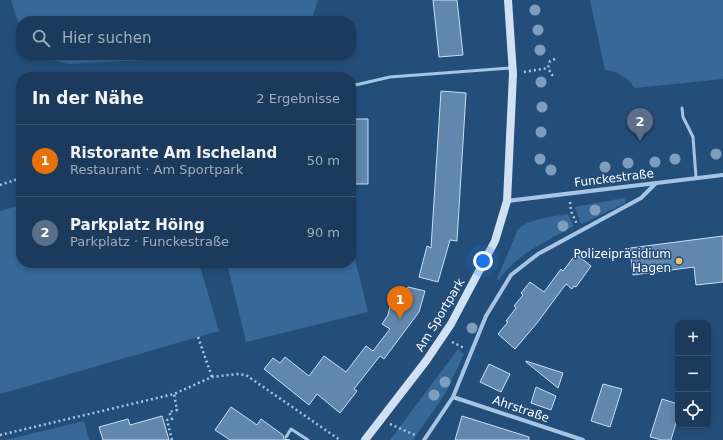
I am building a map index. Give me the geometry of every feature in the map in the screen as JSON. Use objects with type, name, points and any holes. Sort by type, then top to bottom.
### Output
[{"type":"main road","name":"Am Sportpark","points":[[365,440],[442,338],[495,241],[507,201],[513,71],[508,0]]},
{"type":"street","name":"Funckestraße","points":[[507,201],[696,177],[723,175]]},
{"type":"street","points":[[424,440],[453,397],[486,316],[511,275],[538,254],[640,198],[656,183]]},
{"type":"street","name":"Ahrstraße","points":[[453,397],[583,440]]},
{"type":"lane","points":[[356,85],[390,77],[513,71]]},
{"type":"lane","points":[[682,108],[683,117],[693,137],[696,177]]},
{"type":"lane","points":[[286,437],[291,430],[307,440]]},
{"type":"path","points":[[555,59],[550,61],[548,68],[552,75],[555,75]]},
{"type":"path","points":[[513,71],[548,68]]},
{"type":"path","points":[[0,185],[16,180]]},
{"type":"path","points":[[569,194],[571,210],[575,220]]},
{"type":"path","points":[[198,337],[212,377]]},
{"type":"path","points":[[442,338],[472,351]]},
{"type":"path","points":[[0,435],[174,394],[212,377],[237,374],[246,375],[340,440]]},
{"type":"path","points":[[172,440],[167,420],[172,419],[169,412],[177,410],[174,394]]},
{"type":"path","points":[[381,419],[424,440]]},
{"type":"shaded area","points":[[11,0],[318,0],[313,16],[16,16]]},
{"type":"shaded area","points":[[590,0],[723,0],[723,79],[635,88],[622,76],[605,70]]},
{"type":"shaded area","points":[[53,60],[144,60],[68,64]]},
{"type":"shaded area","points":[[623,198],[626,200],[625,203],[582,224],[580,222],[575,207]]},
{"type":"shaded area","points":[[16,206],[16,268],[200,268],[219,331],[0,394],[0,211]]},
{"type":"shaded area","points":[[568,214],[574,226],[523,255],[499,280],[497,279],[518,229],[535,220]]},
{"type":"shaded area","points":[[356,263],[368,312],[246,342],[228,268],[356,268]]},
{"type":"shaded area","points":[[458,349],[464,354],[445,394],[413,440],[390,440]]},
{"type":"shaded area","points":[[84,421],[89,440],[5,440]]},
{"type":"building","points":[[433,0],[457,0],[463,55],[439,57]]},
{"type":"building","points":[[441,91],[466,93],[457,241],[450,240],[438,282],[419,277],[427,246],[431,248]]},
{"type":"building","points":[[356,119],[368,119],[368,184],[356,184]]},
{"type":"building","name":"Polizeipräsidium Hagen","points":[[723,236],[723,282],[696,285],[694,267],[633,275],[630,248]]},
{"type":"building","points":[[576,254],[591,266],[576,287],[574,286],[572,289],[566,284],[537,323],[515,349],[498,334],[508,322],[506,321],[516,308],[514,306],[523,295],[521,293],[530,282],[544,292],[561,269],[563,271]]},
{"type":"building","points":[[408,287],[425,291],[419,312],[384,359],[380,356],[354,389],[357,391],[340,413],[317,394],[309,405],[264,369],[273,358],[280,363],[285,357],[309,376],[324,356],[346,372],[366,346],[373,351],[390,329],[382,324],[388,315],[392,298],[396,298],[398,288],[407,290]]},
{"type":"building","points":[[526,362],[563,373],[558,388]]},
{"type":"building","points":[[489,364],[510,374],[501,392],[480,382]]},
{"type":"building","points":[[603,384],[622,389],[610,427],[591,421]]},
{"type":"building","points":[[536,387],[556,396],[551,410],[531,403]]},
{"type":"building","points":[[662,399],[675,403],[675,426],[671,440],[662,440],[650,437]]},
{"type":"building","points":[[231,407],[257,425],[261,419],[283,435],[284,439],[290,440],[230,440],[215,430]]},
{"type":"building","points":[[162,416],[169,440],[103,440],[99,427],[128,419],[130,425]]},
{"type":"building","points":[[462,416],[529,437],[529,440],[455,440]]},
{"type":"place","name":"Parkplatz Höing","points":[[640,141]]},
{"type":"place","name":"Polizeipräsidium Hagen","points":[[679,261]]},
{"type":"place","name":"Ristorante Am Ischeland","points":[[400,319]]}]
